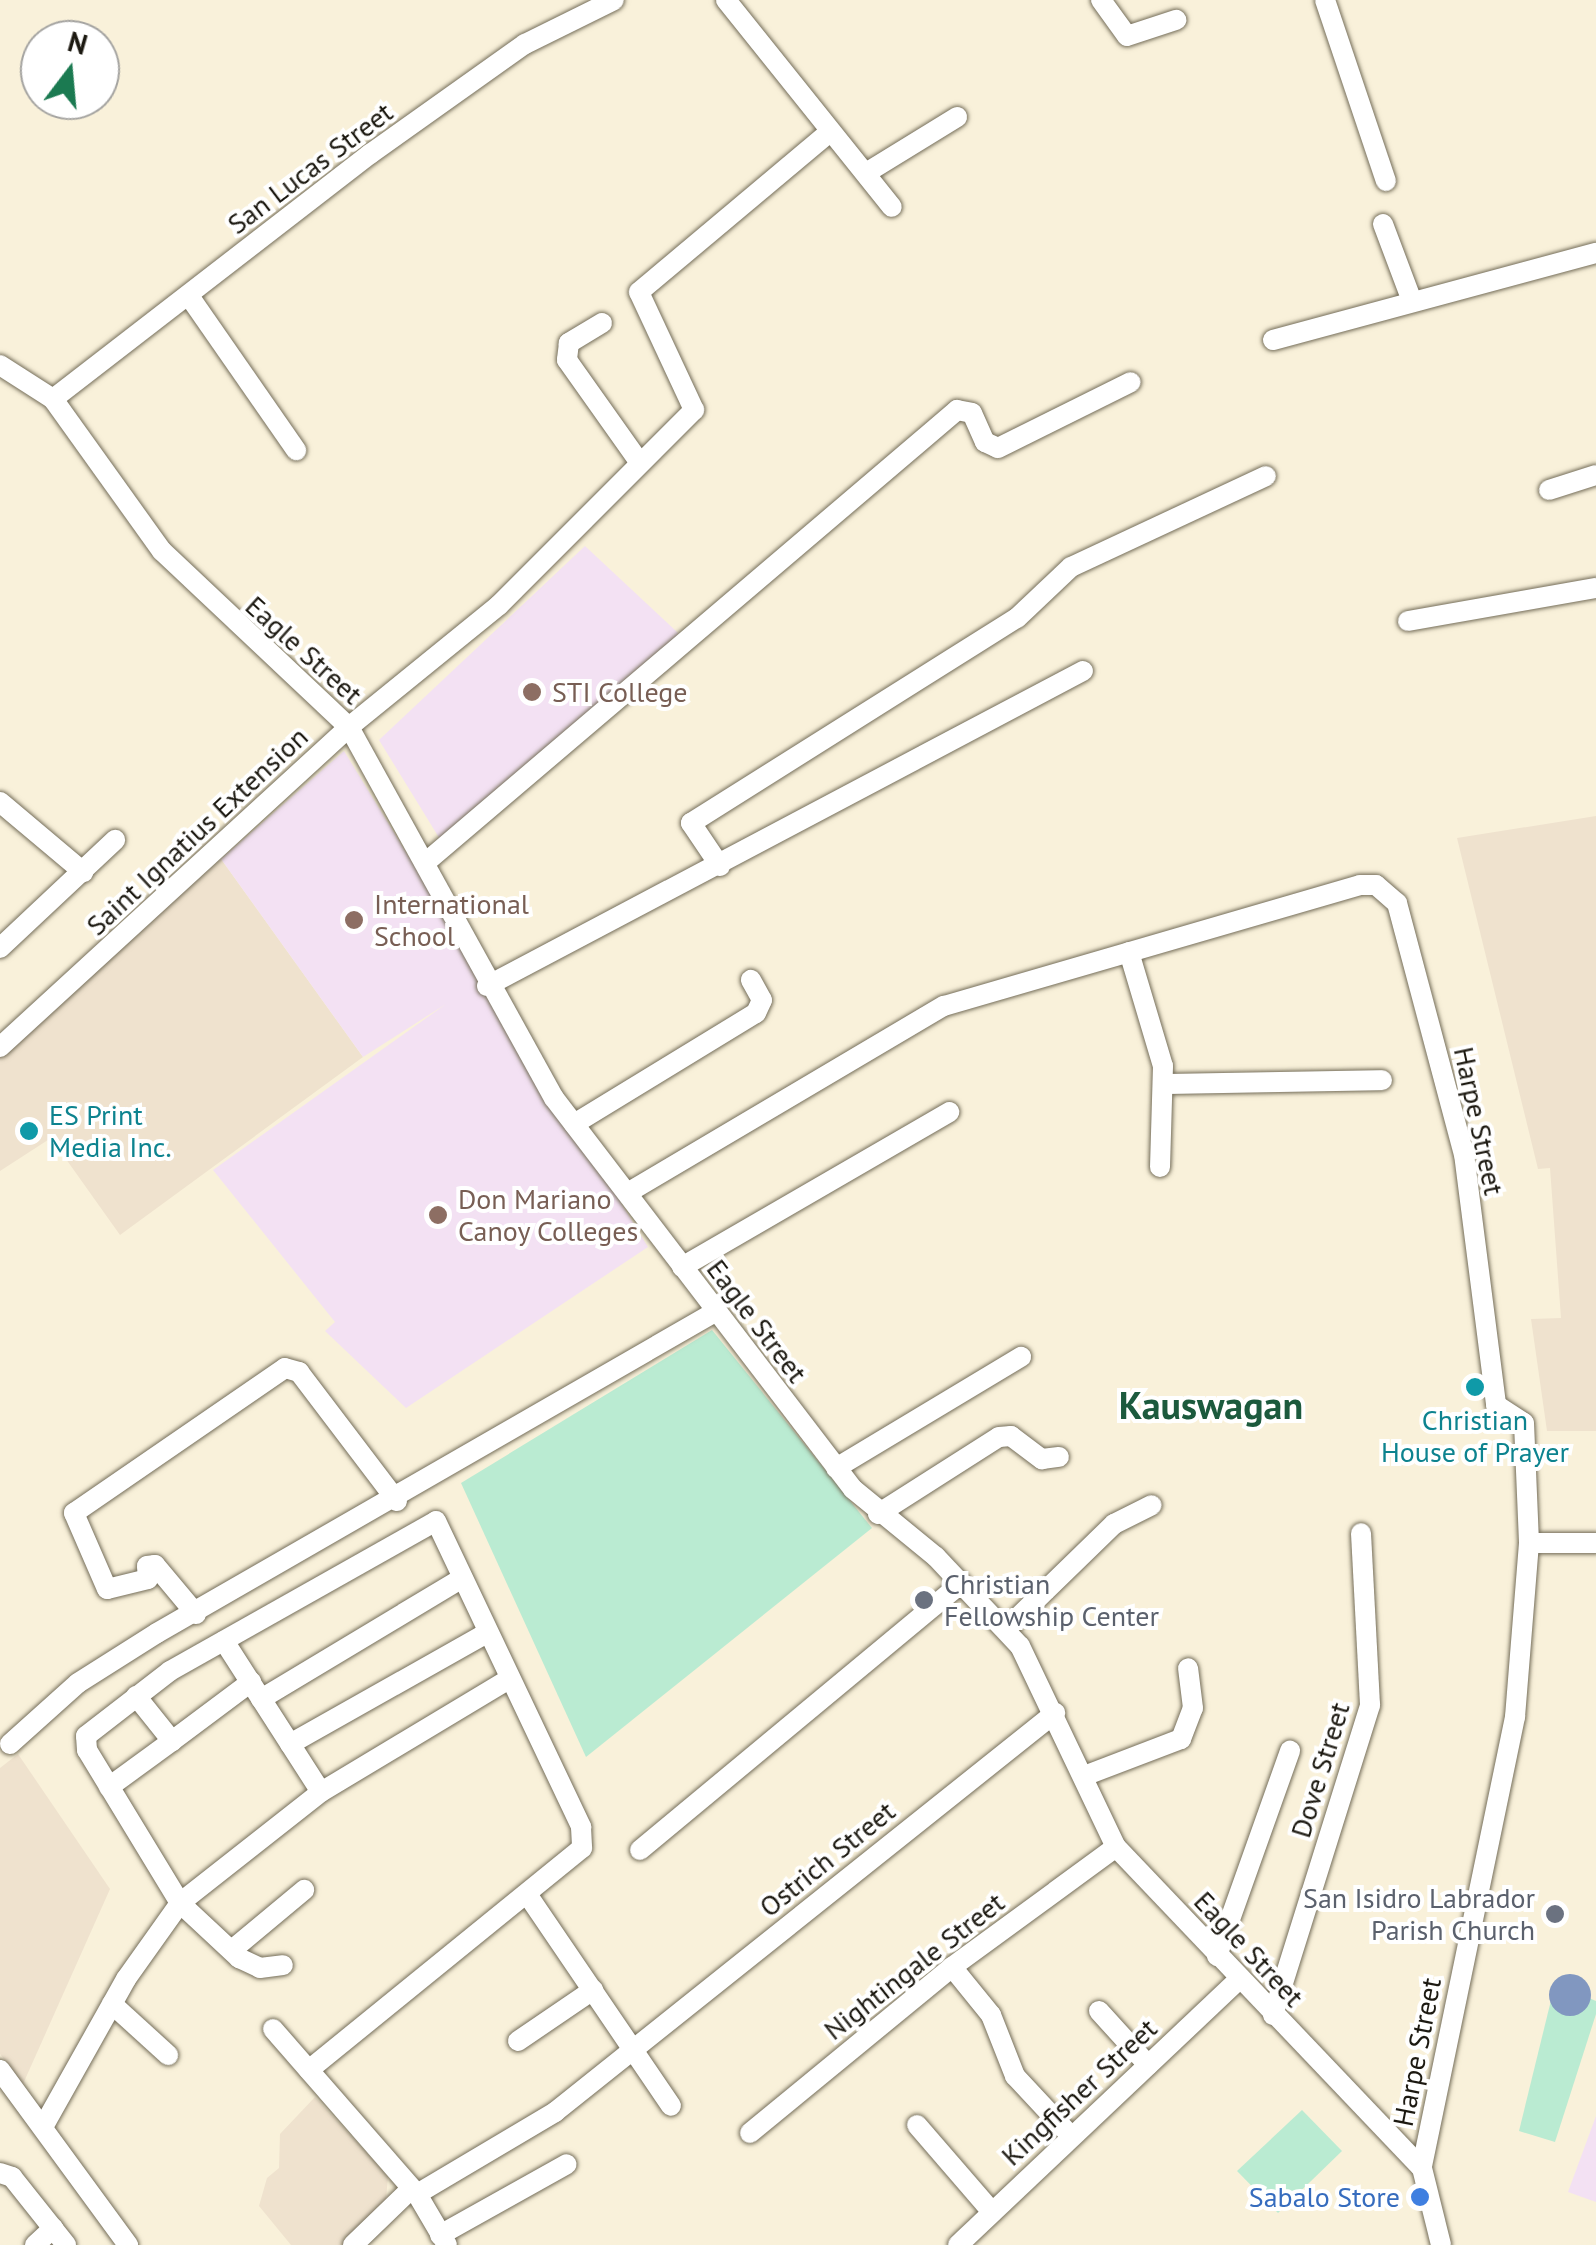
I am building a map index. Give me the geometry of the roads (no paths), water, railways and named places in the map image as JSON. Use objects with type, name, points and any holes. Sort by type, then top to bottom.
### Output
[{"type":"street","name":"San Lucas Street","points":[[52,399],[370,154],[578,8],[614,0]]},
{"type":"street","points":[[726,0],[892,207]]},
{"type":"street","points":[[1101,0],[1127,36],[1176,20]]},
{"type":"street","points":[[1325,0],[1386,181]]},
{"type":"street","points":[[866,173],[957,117]]},
{"type":"street","name":"Saint Ignatius Extension","points":[[0,1048],[349,727],[499,605],[694,410],[638,292],[830,132]]},
{"type":"street","points":[[1383,224],[1412,301]]},
{"type":"street","points":[[1273,340],[1596,252]]},
{"type":"street","points":[[189,296],[296,450]]},
{"type":"street","points":[[602,323],[569,343],[567,360],[640,463]]},
{"type":"street","points":[[0,366],[52,399]]},
{"type":"street","points":[[425,862],[956,410],[972,413],[985,442],[998,448],[1131,382]]},
{"type":"street","name":"Eagle Street","points":[[52,399],[162,551],[349,727],[425,862],[487,986],[574,1124],[836,1468],[878,1514],[962,1583],[1006,1629],[1055,1713],[1116,1847],[1422,2168]]},
{"type":"street","points":[[720,866],[692,823],[1017,618],[1071,568],[1266,476]]},
{"type":"street","points":[[1550,490],[1596,476]]},
{"type":"street","points":[[1408,621],[1596,588]]},
{"type":"street","points":[[487,986],[720,866],[1082,670]]},
{"type":"street","points":[[0,802],[83,872]]},
{"type":"street","points":[[3,941],[115,840]]},
{"type":"street","name":"Harpe Street","points":[[629,1192],[944,1006],[1360,885],[1376,885],[1397,902],[1464,1154],[1496,1405],[1524,1424],[1529,1543],[1515,1717],[1422,2168]]},
{"type":"street","points":[[1129,952],[1163,1084],[1160,1167]]},
{"type":"street","points":[[574,1124],[756,1013],[762,1000],[751,980]]},
{"type":"street","points":[[1163,1084],[1382,1080]]},
{"type":"street","points":[[682,1267],[949,1112]]},
{"type":"street","points":[[10,1744],[78,1683],[396,1501],[714,1312]]},
{"type":"street","points":[[836,1468],[1021,1357]]},
{"type":"street","points":[[196,1614],[155,1565],[146,1566],[148,1579],[107,1590],[74,1513],[285,1368],[299,1372],[396,1501]]},
{"type":"street","points":[[878,1514],[999,1437],[1011,1436],[1042,1459],[1059,1457]]},
{"type":"street","points":[[1006,1629],[1114,1524],[1152,1505]]},
{"type":"street","points":[[283,1964],[260,1968],[232,1950],[180,1903],[109,1786],[86,1736],[136,1696],[224,1640],[427,1521],[442,1525],[487,1634],[582,1835],[575,1857],[308,2070]]},
{"type":"street","name":"Dove Street","points":[[1273,2015],[1370,1704],[1362,1534]]},
{"type":"street","points":[[1529,1543],[1596,1543]]},
{"type":"street","points":[[109,1786],[172,1741],[256,1690],[462,1578]]},
{"type":"street","points":[[640,1850],[962,1583]]},
{"type":"street","points":[[290,1744],[487,1634]]},
{"type":"street","points":[[224,1640],[322,1792]]},
{"type":"street","points":[[1084,1776],[1181,1739],[1193,1708],[1188,1668]]},
{"type":"street","points":[[44,2128],[112,2004],[180,1903],[322,1792],[509,1679]]},
{"type":"street","points":[[136,1696],[172,1741]]},
{"type":"street","name":"Ostrich Street","points":[[353,2245],[414,2192],[554,2112],[1055,1713]]},
{"type":"street","points":[[1217,1956],[1290,1751]]},
{"type":"street","name":"Nightingale Street","points":[[750,2133],[952,1967],[1116,1847]]},
{"type":"street","points":[[232,1950],[304,1890]]},
{"type":"street","points":[[527,1894],[671,2106]]},
{"type":"street","points":[[952,1967],[991,2015],[1014,2076],[1072,2136]]},
{"type":"street","name":"Kingfisher Street","points":[[958,2245],[1239,1979]]},
{"type":"street","points":[[518,2041],[593,1990]]},
{"type":"street","points":[[112,2004],[168,2054]]},
{"type":"street","points":[[1099,2011],[1148,2065]]},
{"type":"street","points":[[273,2029],[414,2192],[443,2240],[568,2164]]},
{"type":"street","points":[[0,2070],[128,2245]]},
{"type":"street","points":[[917,2125],[992,2212]]},
{"type":"street","points":[[1422,2168],[1441,2245]]},
{"type":"street","points":[[0,2173],[12,2177],[60,2236],[35,2245]]},
{"type":"water","points":[[1570,1974],[1585,1980],[1591,1995],[1585,2010],[1570,2016],[1555,2010],[1549,1995],[1555,1980]]},
{"type":"place","name":"STI College","points":[[532,692]]},
{"type":"place","name":"International School","points":[[354,920]]},
{"type":"place","name":"ES Print Media Inc.","points":[[29,1131]]},
{"type":"place","name":"Don Mariano Canoy Colleges","points":[[438,1215]]},
{"type":"place","name":"Christian House of Prayer","points":[[1475,1387]]},
{"type":"place","name":"Christian Fellowship Center","points":[[924,1600]]},
{"type":"place","name":"San Isidro Labrador Parish Church","points":[[1555,1914]]},
{"type":"place","name":"Sabalo Store","points":[[1420,2197]]},
{"type":"district","name":"Kauswagan","points":[[1211,1405]]}]
